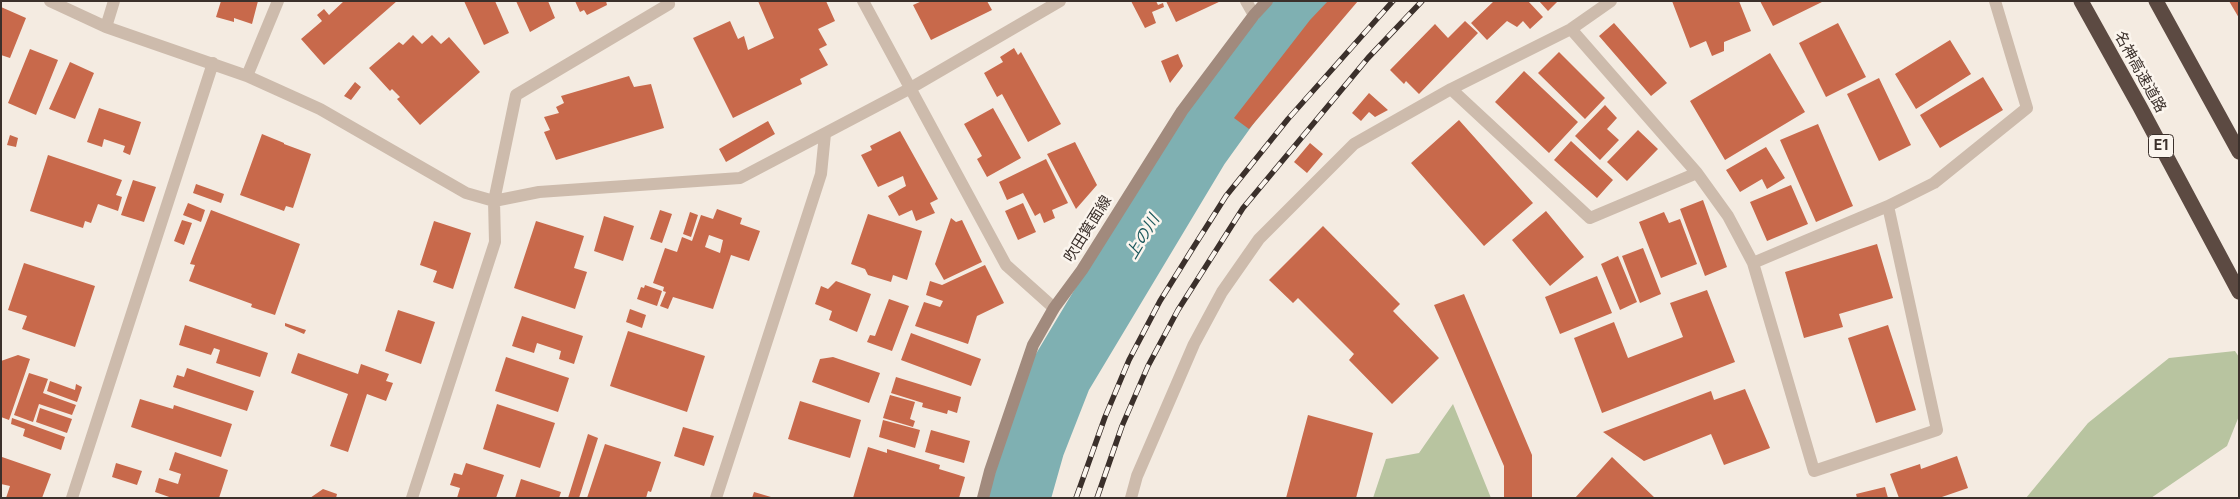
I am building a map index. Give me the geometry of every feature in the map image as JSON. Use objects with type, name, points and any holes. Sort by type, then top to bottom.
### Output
[{"type":"highway","name":"名神高速道路","points":[[2081,1],[2239,292]]},
{"type":"highway","points":[[2156,1],[2239,152]]},
{"type":"main road","name":"吹田箕面線","points":[[983,498],[990,471],[1033,345],[1054,308],[1082,270],[1182,111],[1254,15],[1267,1]]},
{"type":"street","points":[[50,1],[106,27],[247,76],[320,109],[466,193],[494,201],[539,192],[740,178],[909,89],[1060,1]]},
{"type":"street","points":[[106,27],[114,1]]},
{"type":"street","points":[[247,76],[278,1]]},
{"type":"street","points":[[412,498],[495,242],[494,201],[516,95],[670,4],[668,1]]},
{"type":"street","points":[[863,1],[1006,265],[1054,308]]},
{"type":"street","points":[[1246,1],[1254,15]]},
{"type":"street","points":[[1131,498],[1137,476],[1194,344],[1222,292],[1259,239],[1354,144],[1451,89],[1571,28],[1611,1]]},
{"type":"street","points":[[1753,263],[1888,206],[1934,183],[2027,108],[1995,1]]},
{"type":"street","points":[[1571,28],[1697,173],[1728,216],[1753,263],[1814,471],[1938,430],[1888,206]]},
{"type":"street","points":[[72,498],[213,63]]},
{"type":"street","points":[[1451,89],[1590,218],[1697,173]]},
{"type":"street","points":[[716,498],[821,174],[825,134]]},
{"type":"green space","points":[[2235,351],[2239,357],[2239,416],[2227,446],[2151,498],[2026,498],[2088,423],[2169,358]]},
{"type":"green space","points":[[1453,404],[1491,498],[1373,498],[1386,459],[1419,453]]},
{"type":"building","points":[[221,1],[258,1],[252,24],[234,18],[234,22],[216,17]]},
{"type":"building","points":[[344,1],[397,1],[324,65],[301,39],[322,21],[317,15],[324,9],[329,15]]},
{"type":"building","points":[[464,1],[495,1],[509,33],[484,45]]},
{"type":"building","points":[[516,1],[548,1],[555,18],[530,32]]},
{"type":"building","points":[[575,1],[606,1],[607,5],[587,15],[584,10],[580,12]]},
{"type":"building","points":[[758,1],[826,1],[835,21],[818,29],[827,45],[819,49],[828,65],[800,79],[802,84],[733,118],[693,38],[730,21],[738,39],[744,36],[748,50],[774,38]]},
{"type":"building","points":[[922,1],[987,1],[992,10],[931,40],[913,5]]},
{"type":"building","points":[[1131,1],[1156,1],[1158,5],[1163,3],[1164,7],[1152,12],[1156,23],[1145,28]]},
{"type":"building","points":[[1166,1],[1221,1],[1176,22]]},
{"type":"building","points":[[1328,1],[1358,1],[1249,129],[1234,118],[1310,20]]},
{"type":"building","points":[[1494,1],[1528,1],[1543,17],[1530,29],[1523,21],[1517,27],[1507,21],[1487,40],[1471,23]]},
{"type":"building","points":[[1539,1],[1558,1],[1548,11]]},
{"type":"building","points":[[1672,1],[1739,1],[1751,31],[1724,42],[1724,51],[1712,56],[1706,41],[1690,48]]},
{"type":"building","points":[[1760,1],[1824,1],[1773,26]]},
{"type":"building","points":[[2229,1],[2239,1],[2239,18]]},
{"type":"building","points":[[1,7],[26,18],[10,58],[1,55]]},
{"type":"building","points":[[1465,21],[1478,33],[1419,94],[1406,81],[1404,84],[1390,70],[1435,24],[1448,38]]},
{"type":"building","points":[[1614,23],[1667,83],[1651,96],[1599,36]]},
{"type":"building","points":[[1838,23],[1866,77],[1826,97],[1799,43]]},
{"type":"building","points":[[413,35],[422,44],[432,35],[441,44],[449,37],[480,72],[420,125],[397,99],[400,97],[392,89],[390,91],[369,68],[399,42],[403,45]]},
{"type":"building","points":[[1950,40],[1971,74],[1916,109],[1895,74]]},
{"type":"building","points":[[1014,48],[1018,55],[1021,52],[1061,124],[1028,142],[1002,94],[997,97],[984,73],[1003,62],[1000,57]]},
{"type":"building","points":[[30,49],[58,60],[36,115],[8,103]]},
{"type":"building","points":[[1559,52],[1605,98],[1585,119],[1538,73]]},
{"type":"building","points":[[1770,53],[1805,112],[1725,160],[1690,101]]},
{"type":"building","points":[[1178,54],[1183,66],[1170,83],[1161,61]]},
{"type":"building","points":[[70,62],[94,73],[75,119],[49,109]]},
{"type":"building","points":[[1524,71],[1578,122],[1549,153],[1495,102]]},
{"type":"building","points":[[629,76],[634,87],[651,84],[664,128],[556,160],[544,132],[550,130],[544,117],[559,113],[556,107],[564,103],[561,96]]},
{"type":"building","points":[[1983,77],[2003,110],[1940,148],[1920,115]]},
{"type":"building","points":[[1879,78],[1911,145],[1879,161],[1847,94]]},
{"type":"building","points":[[355,82],[361,87],[351,100],[344,96]]},
{"type":"building","points":[[1369,93],[1388,110],[1375,117],[1369,112],[1361,121],[1352,113]]},
{"type":"building","points":[[1605,105],[1617,118],[1607,129],[1619,140],[1600,160],[1575,136]]},
{"type":"building","points":[[99,108],[141,122],[130,155],[123,152],[125,146],[104,139],[102,147],[87,142]]},
{"type":"building","points":[[993,108],[1021,158],[987,177],[977,159],[982,156],[964,124]]},
{"type":"building","points":[[1459,120],[1533,203],[1484,246],[1411,163]]},
{"type":"building","points":[[768,121],[775,134],[726,162],[719,149]]},
{"type":"building","points":[[1818,124],[1853,206],[1816,222],[1780,140]]},
{"type":"building","points":[[1638,130],[1658,149],[1627,181],[1607,162]]},
{"type":"building","points":[[900,131],[938,199],[930,203],[935,213],[916,221],[912,210],[899,216],[888,196],[906,186],[903,176],[878,187],[861,155],[872,150],[870,146]]},
{"type":"building","points":[[262,134],[311,154],[293,208],[286,206],[284,211],[240,195]]},
{"type":"building","points":[[10,135],[18,138],[16,147],[7,145]]},
{"type":"building","points":[[1571,141],[1613,180],[1597,198],[1554,160]]},
{"type":"building","points":[[1075,142],[1097,185],[1076,209],[1047,154]]},
{"type":"building","points":[[1310,143],[1323,154],[1307,173],[1294,162]]},
{"type":"building","points":[[1766,147],[1785,178],[1767,189],[1762,179],[1740,192],[1726,170]]},
{"type":"building","points":[[48,155],[122,180],[116,195],[122,197],[118,211],[98,204],[91,223],[85,221],[83,228],[30,211]]},
{"type":"building","points":[[1046,159],[1068,203],[1052,210],[1055,218],[1044,223],[1040,213],[1035,216],[1023,193],[1007,200],[999,182]]},
{"type":"building","points":[[133,180],[156,187],[144,222],[121,215]]},
{"type":"building","points":[[196,184],[224,194],[221,203],[193,193]]},
{"type":"building","points":[[1791,185],[1808,224],[1767,241],[1750,202]]},
{"type":"building","points":[[1703,200],[1727,267],[1705,276],[1680,209]]},
{"type":"building","points":[[188,203],[205,210],[201,222],[183,215]]},
{"type":"building","points":[[1023,203],[1036,232],[1018,240],[1005,211]]},
{"type":"building","points":[[717,209],[742,218],[740,224],[760,231],[749,261],[731,255],[713,309],[673,297],[668,309],[660,306],[666,292],[663,291],[664,287],[653,283],[665,248],[677,252],[682,237],[692,241],[701,215],[713,219]],"holes":[[[709,235],[723,240],[720,253],[705,247]]]},
{"type":"building","points":[[211,210],[300,244],[275,315],[251,307],[252,304],[189,281],[195,265],[190,264]]},
{"type":"building","points":[[660,210],[672,214],[662,243],[650,239]]},
{"type":"building","points":[[1546,211],[1584,257],[1550,286],[1512,240]]},
{"type":"building","points":[[690,212],[698,215],[691,237],[683,234]]},
{"type":"building","points":[[1664,212],[1669,223],[1680,219],[1697,264],[1661,278],[1639,222]]},
{"type":"building","points":[[868,214],[922,231],[907,280],[893,275],[891,282],[868,275],[865,269],[851,264]]},
{"type":"building","points":[[604,216],[634,226],[623,261],[594,251]]},
{"type":"building","points":[[951,218],[956,222],[962,220],[982,262],[944,280],[935,264]]},
{"type":"building","points":[[182,220],[192,223],[184,245],[174,241]]},
{"type":"building","points":[[434,221],[471,233],[453,289],[433,282],[437,271],[420,265]]},
{"type":"building","points":[[536,221],[584,236],[574,268],[587,272],[575,309],[514,288]]},
{"type":"building","points":[[1323,226],[1400,304],[1393,311],[1439,358],[1392,404],[1349,360],[1354,354],[1298,298],[1293,303],[1269,280]]},
{"type":"building","points":[[1877,244],[1893,298],[1839,314],[1843,327],[1804,338],[1785,272]]},
{"type":"building","points":[[1643,248],[1661,294],[1640,303],[1622,256]]},
{"type":"building","points":[[1618,256],[1637,302],[1620,310],[1601,264]]},
{"type":"building","points":[[24,263],[95,286],[75,347],[22,329],[27,316],[8,310]]},
{"type":"building","points":[[985,265],[1004,303],[977,316],[968,344],[915,326],[924,302],[940,307],[943,301],[926,295],[930,281],[942,285]]},
{"type":"building","points":[[1597,276],[1612,313],[1560,334],[1545,297]]},
{"type":"building","points":[[836,281],[871,294],[857,332],[829,320],[832,311],[815,304],[821,286],[828,289]]},
{"type":"building","points":[[645,285],[662,291],[657,306],[637,299],[641,287],[644,288]]},
{"type":"building","points":[[1707,290],[1735,362],[1602,413],[1574,338],[1614,322],[1628,358],[1683,337],[1670,303]]},
{"type":"building","points":[[1464,294],[1532,455],[1532,498],[1504,498],[1504,466],[1434,305]]},
{"type":"building","points":[[889,299],[909,306],[892,351],[867,342],[870,335],[875,336]]},
{"type":"building","points":[[630,309],[646,315],[642,328],[626,322]]},
{"type":"building","points":[[398,310],[435,322],[421,364],[385,351]]},
{"type":"building","points":[[522,316],[583,336],[574,364],[559,359],[561,351],[537,343],[534,353],[512,346]]},
{"type":"building","points":[[285,323],[306,330],[304,334],[285,326]]},
{"type":"building","points":[[185,325],[268,353],[260,377],[216,363],[220,350],[214,348],[211,355],[179,345]]},
{"type":"building","points":[[1888,325],[1916,410],[1876,423],[1848,338]]},
{"type":"building","points":[[628,331],[705,356],[687,412],[610,386]]},
{"type":"building","points":[[911,333],[981,359],[971,386],[901,360]]},
{"type":"building","points":[[298,353],[358,374],[361,364],[389,374],[386,381],[393,383],[386,401],[367,394],[348,452],[330,446],[348,394],[291,373]]},
{"type":"building","points":[[18,355],[30,359],[9,420],[1,417],[1,361]]},
{"type":"building","points":[[506,357],[569,378],[558,412],[495,391]]},
{"type":"building","points":[[833,357],[880,373],[869,403],[812,382],[820,359]]},
{"type":"building","points":[[187,368],[254,391],[247,411],[173,387],[177,375],[184,377]]},
{"type":"building","points":[[29,373],[48,379],[43,393],[76,405],[72,415],[39,404],[33,422],[14,415]]},
{"type":"building","points":[[896,377],[961,397],[957,413],[948,410],[947,414],[922,407],[923,403],[891,393]]},
{"type":"building","points":[[50,381],[75,390],[76,384],[82,387],[77,402],[47,391]]},
{"type":"building","points":[[1745,389],[1770,448],[1724,465],[1711,434],[1644,461],[1603,432],[1711,391],[1714,400]]},
{"type":"building","points":[[890,395],[915,402],[910,419],[915,421],[913,427],[883,418]]},
{"type":"building","points":[[140,399],[173,409],[174,405],[232,424],[221,457],[131,427]]},
{"type":"building","points":[[800,401],[861,420],[850,458],[788,439]]},
{"type":"building","points":[[497,404],[555,423],[540,468],[483,449]]},
{"type":"building","points":[[40,408],[72,419],[67,433],[36,422]]},
{"type":"building","points":[[1308,415],[1373,433],[1356,498],[1286,498]]},
{"type":"building","points":[[12,418],[65,437],[61,450],[23,436],[25,429],[11,424]]},
{"type":"building","points":[[883,420],[920,430],[915,448],[879,437]]},
{"type":"building","points":[[683,427],[714,436],[704,466],[674,456]]},
{"type":"building","points":[[931,430],[970,441],[964,463],[925,452]]},
{"type":"building","points":[[588,434],[598,438],[579,498],[568,498]]},
{"type":"building","points":[[605,444],[661,462],[651,492],[648,491],[646,498],[587,498]]},
{"type":"building","points":[[868,447],[887,453],[887,449],[940,465],[939,469],[965,477],[959,498],[853,498]]},
{"type":"building","points":[[175,452],[228,470],[219,498],[172,498],[155,492],[159,478],[178,484],[181,474],[169,470]]},
{"type":"building","points":[[1957,456],[1968,488],[1939,498],[1899,498],[1890,474],[1920,464],[1921,469]]},
{"type":"building","points":[[2,457],[51,474],[42,498],[6,498],[10,486],[1,484]]},
{"type":"building","points":[[1612,457],[1655,498],[1575,498]]},
{"type":"building","points":[[116,463],[142,471],[137,485],[112,477]]},
{"type":"building","points":[[466,463],[504,475],[496,498],[457,498],[460,488],[450,485],[454,473],[462,475]]},
{"type":"building","points":[[521,479],[561,492],[559,498],[515,498]]},
{"type":"building","points":[[1885,487],[1888,498],[1857,498],[1856,494]]},
{"type":"building","points":[[323,489],[337,494],[336,498],[310,498]]},
{"type":"building","points":[[754,492],[771,497],[771,498],[752,498]]},
{"type":"waterway","name":"上の川","points":[[1018,498],[1033,445],[1060,376],[1198,146],[1269,47],[1312,1]]},
{"type":"railway","points":[[1076,498],[1105,417],[1129,360],[1160,301],[1226,196],[1288,119],[1393,1]]},
{"type":"railway","points":[[1097,498],[1122,426],[1148,366],[1178,310],[1243,208],[1368,58],[1422,1]]}]
